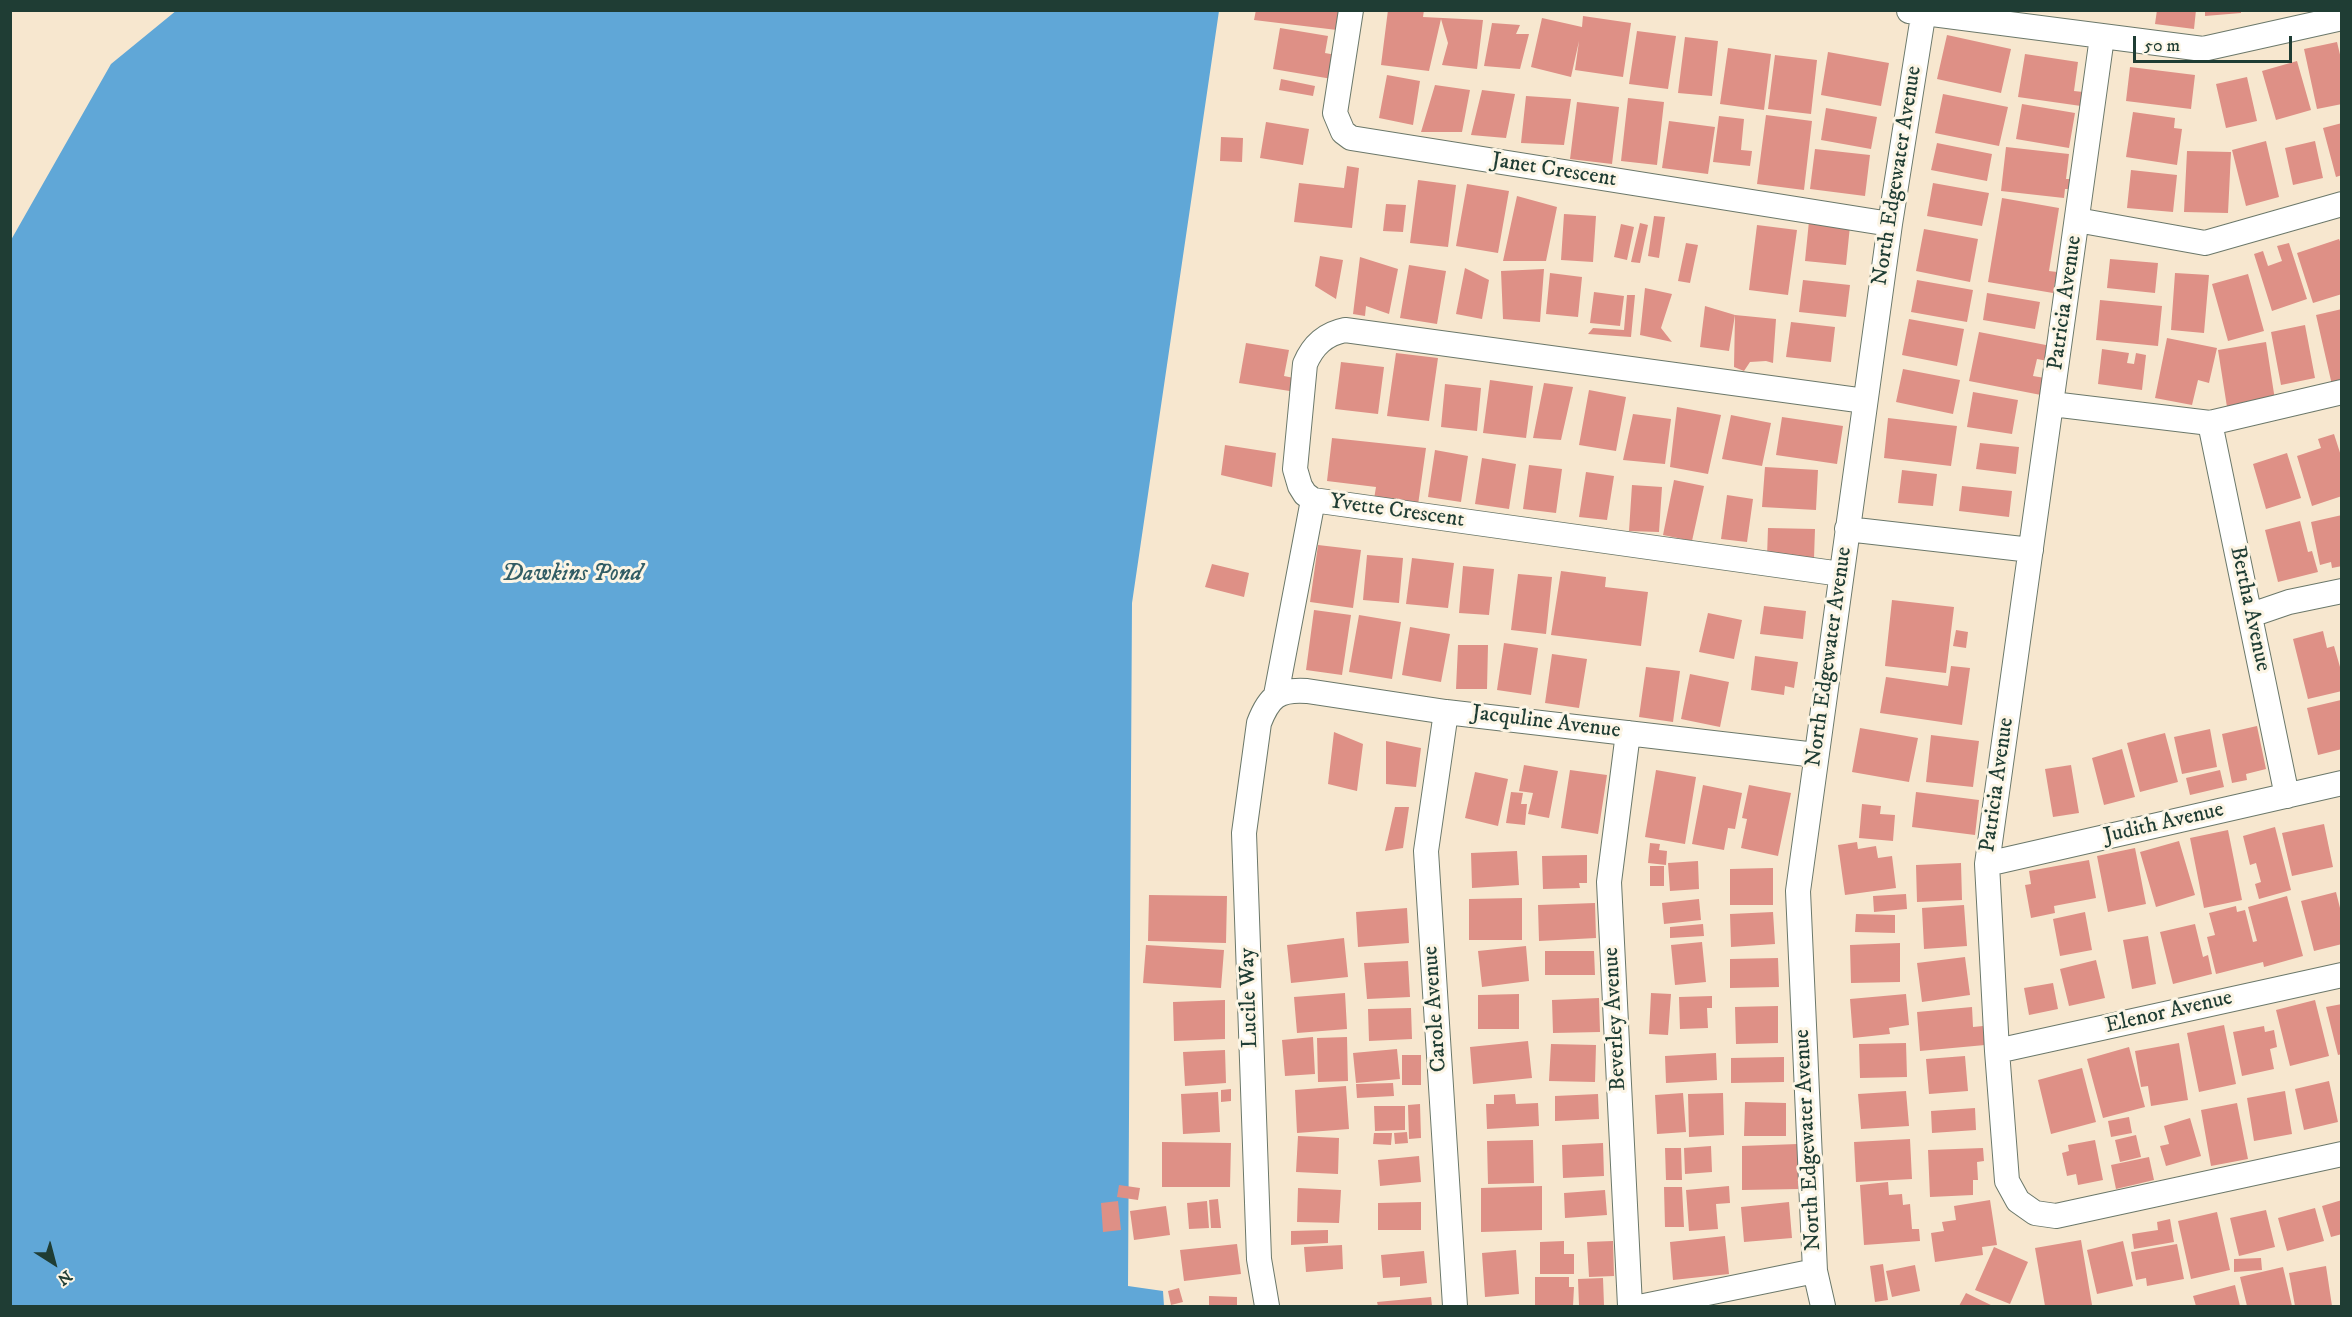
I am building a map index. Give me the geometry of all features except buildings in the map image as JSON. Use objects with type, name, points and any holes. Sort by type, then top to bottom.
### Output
[{"type":"street","name":"Janet Crescent","points":[[1351,10],[1335,112],[1343,132],[1351,138],[1890,224]]},
{"type":"street","name":"North Edgewater Avenue","points":[[1823,1306],[1815,1271],[1798,891],[1918,11]]},
{"type":"street","points":[[1918,11],[2203,49],[2342,18]]},
{"type":"street","name":"Patricia Avenue","points":[[2102,37],[1987,864],[2007,1181],[2018,1201],[2035,1213],[2056,1216],[2342,1155]]},
{"type":"street","points":[[2077,220],[2205,243],[2342,204]]},
{"type":"street","name":"Yvette Crescent","points":[[1841,574],[1313,500],[1300,486],[1295,469],[1305,364],[1311,350],[1322,339],[1345,330],[1865,400]]},
{"type":"street","points":[[2052,404],[2210,423],[2342,392]]},
{"type":"street","name":"Bertha Avenue","points":[[2210,423],[2287,795]]},
{"type":"street","points":[[1276,695],[1313,500]]},
{"type":"street","points":[[1847,529],[2031,550]]},
{"type":"street","points":[[2251,615],[2289,602],[2342,591]]},
{"type":"street","name":"Jacquline Avenue","points":[[1276,695],[1291,690],[1307,691],[1446,712],[1816,755]]},
{"type":"street","name":"Lucile Way","points":[[1267,1306],[1259,1259],[1244,833],[1259,723],[1265,707],[1276,695]]},
{"type":"street","name":"Carole Avenue","points":[[1446,712],[1426,851],[1455,1306]]},
{"type":"street","name":"Beverley Avenue","points":[[1628,733],[1609,882],[1630,1306]]},
{"type":"street","name":"Judith Avenue","points":[[1987,864],[2342,783]]},
{"type":"street","name":"Elenor Avenue","points":[[1997,1051],[2342,975]]},
{"type":"street","points":[[1644,1306],[1815,1271]]},
{"type":"water","name":"Dawkins Pond","points":[[177,10],[1219,11],[1132,603],[1128,1286],[1163,1291],[1164,1306],[11,1306],[11,240],[111,64]]}]
